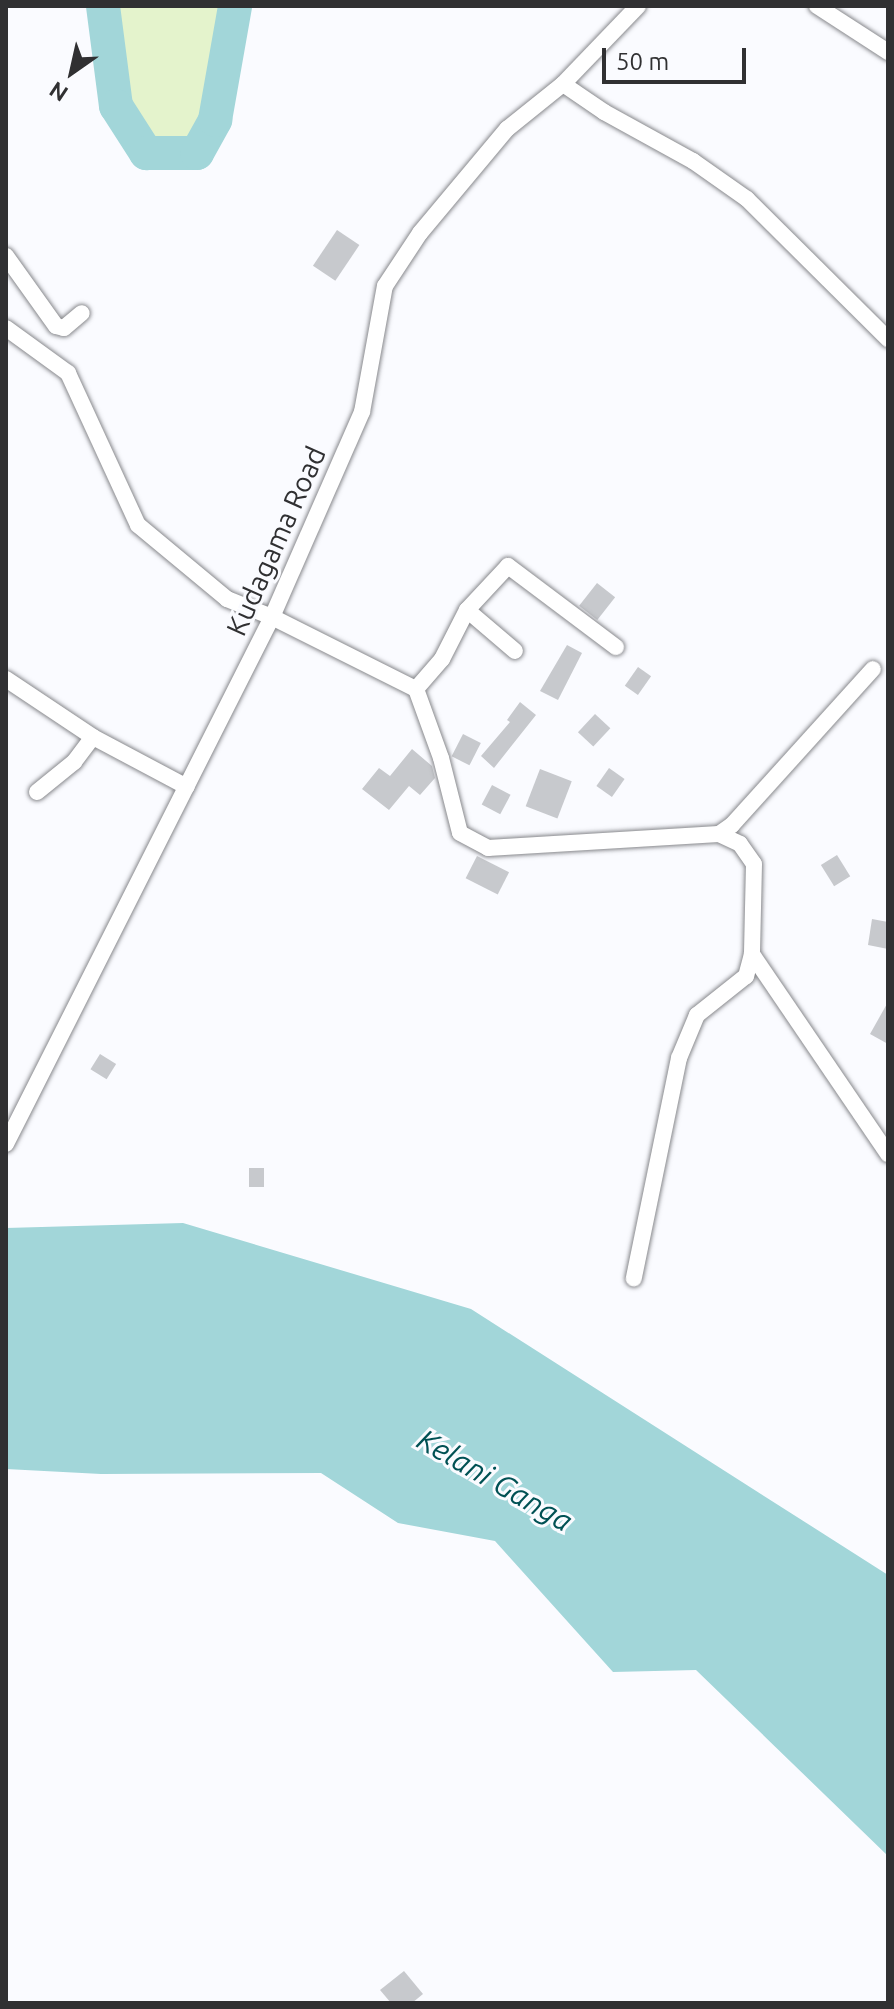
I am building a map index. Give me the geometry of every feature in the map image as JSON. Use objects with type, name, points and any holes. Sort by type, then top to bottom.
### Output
[{"type":"street","name":"Kudagama Road","points":[[6,1144],[272,617],[362,412],[385,286],[420,233],[507,129],[563,84],[638,6]]},
{"type":"street","points":[[817,6],[888,52]]},
{"type":"street","points":[[563,84],[604,112],[693,161],[747,199],[888,339]]},
{"type":"street","points":[[6,256],[56,326],[64,328],[82,313]]},
{"type":"street","points":[[6,328],[68,373],[138,525],[227,599],[272,617],[416,689],[441,758],[460,833],[488,848],[719,834],[740,844],[754,864],[752,954],[746,976],[697,1015],[679,1058],[634,1278]]},
{"type":"street","points":[[416,689],[442,659],[467,610],[508,566],[616,647]]},
{"type":"street","points":[[467,610],[515,651]]},
{"type":"street","points":[[719,834],[732,825],[873,669]]},
{"type":"street","points":[[6,679],[93,737],[187,787]]},
{"type":"street","points":[[37,792],[74,762],[93,737]]},
{"type":"street","points":[[752,954],[888,1154]]},
{"type":"green space","points":[[117,6],[224,6],[204,116],[190,142],[152,142],[127,102]]},
{"type":"water","name":"Kelani Ganga","points":[[183,1223],[471,1309],[888,1575],[888,1856],[696,1670],[613,1672],[495,1541],[398,1523],[321,1473],[101,1474],[6,1469],[6,1228]]},
{"type":"building","points":[[337,230],[359,245],[335,281],[313,266]]},
{"type":"building","points":[[597,583],[615,597],[597,620],[579,606]]},
{"type":"building","points":[[567,645],[582,653],[558,700],[540,691]]},
{"type":"building","points":[[638,667],[651,676],[638,695],[625,686]]},
{"type":"building","points":[[520,702],[536,715],[494,768],[481,756],[510,722],[507,720]]},
{"type":"building","points":[[595,714],[610,728],[593,747],[578,732]]},
{"type":"building","points":[[463,734],[481,743],[469,765],[452,756]]},
{"type":"building","points":[[412,749],[432,766],[435,778],[420,795],[409,786],[389,810],[362,789],[379,768],[390,776]]},
{"type":"building","points":[[609,768],[625,779],[612,797],[596,786]]},
{"type":"building","points":[[540,769],[572,781],[557,819],[526,806]]},
{"type":"building","points":[[492,785],[511,795],[500,814],[482,804]]},
{"type":"building","points":[[837,855],[850,876],[834,886],[821,865]]},
{"type":"building","points":[[477,856],[509,872],[498,895],[466,878]]},
{"type":"building","points":[[872,919],[888,922],[888,949],[868,945]]},
{"type":"building","points":[[888,1002],[888,1044],[870,1034]]},
{"type":"building","points":[[100,1054],[116,1064],[107,1079],[90,1069]]},
{"type":"building","points":[[249,1168],[264,1168],[264,1187],[249,1187]]},
{"type":"building","points":[[404,1971],[423,1994],[412,2003],[391,2003],[380,1990]]},
{"type":"waterway","points":[[103,6],[116,106],[146,153],[197,153],[215,120],[235,6]]}]
